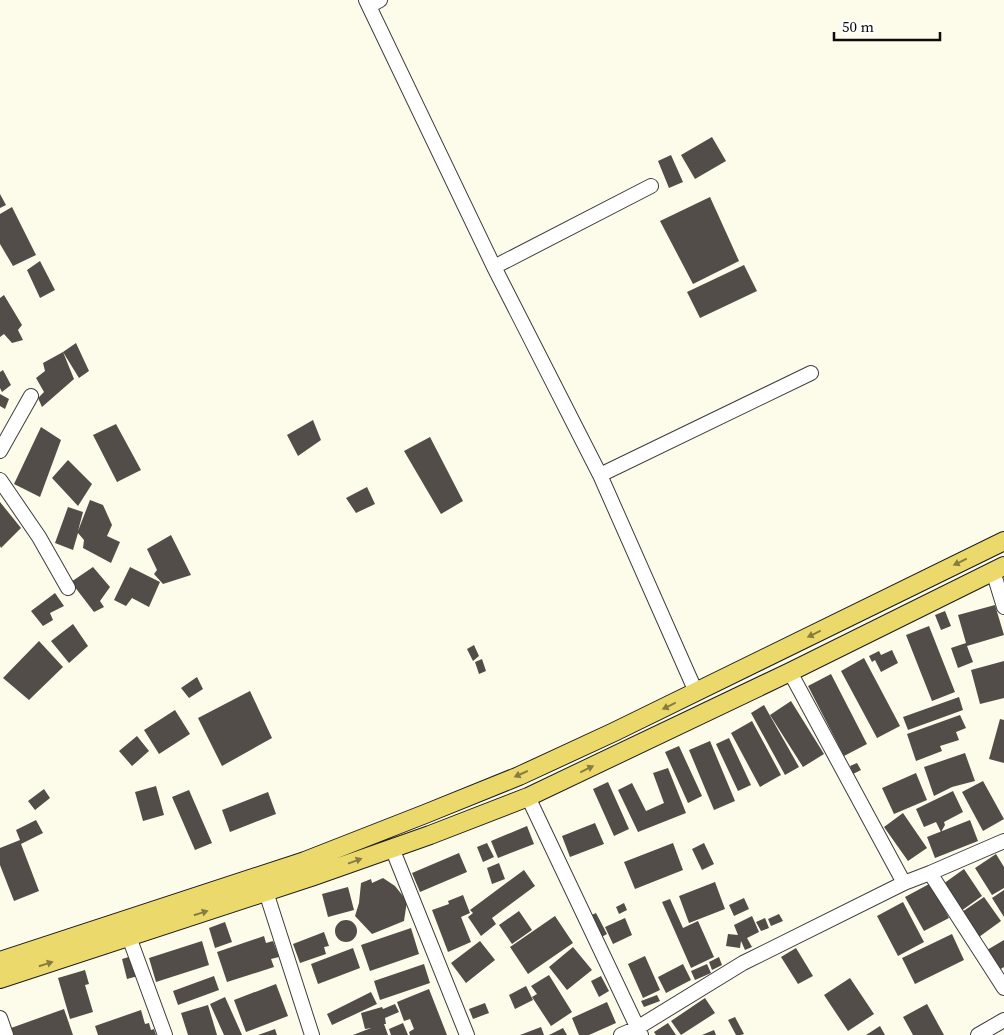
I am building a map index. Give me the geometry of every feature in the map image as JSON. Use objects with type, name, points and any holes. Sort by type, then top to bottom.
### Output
[{"type":"main road","points":[[0,960],[306,861],[519,776],[614,732],[1004,540]]},
{"type":"main road","points":[[0,979],[266,892],[392,848],[528,797],[790,672],[998,568]]},
{"type":"street","points":[[372,2],[494,267],[600,475],[696,692]]},
{"type":"street","points":[[494,267],[651,186]]},
{"type":"street","points":[[600,475],[811,373]]},
{"type":"street","points":[[0,451],[31,396]]},
{"type":"street","points":[[0,480],[39,537],[68,588]]},
{"type":"street","points":[[998,568],[1004,607]]},
{"type":"street","points":[[790,672],[904,883]]},
{"type":"street","points":[[528,797],[639,1032]]},
{"type":"street","points":[[621,1035],[639,1032],[743,963],[904,883],[930,874],[1004,840]]},
{"type":"street","points":[[392,848],[467,1035]]},
{"type":"street","points":[[930,874],[1004,988]]},
{"type":"street","points":[[266,892],[312,1035]]},
{"type":"street","points":[[129,937],[165,1035]]},
{"type":"street","points":[[0,1018],[6,1035]]},
{"type":"street","points":[[978,1035],[1004,1020]]},
{"type":"building","points":[[712,137],[726,161],[695,179],[681,155]]},
{"type":"building","points":[[671,155],[683,182],[669,188],[658,161]]},
{"type":"building","points":[[0,194],[6,205],[0,208]]},
{"type":"building","points":[[710,197],[739,261],[693,284],[660,221]]},
{"type":"building","points":[[12,207],[36,255],[13,266],[0,244],[0,214]]},
{"type":"building","points":[[40,261],[55,290],[40,298],[27,270]]},
{"type":"building","points":[[744,265],[757,291],[700,318],[687,292]]},
{"type":"building","points":[[4,295],[22,325],[18,330],[23,340],[12,343],[4,334],[0,337],[0,298]]},
{"type":"building","points":[[76,343],[89,371],[79,378],[63,352]]},
{"type":"building","points":[[63,352],[74,379],[42,407],[38,398],[44,392],[36,378],[45,371],[43,363]]},
{"type":"building","points":[[3,370],[11,385],[2,392],[0,388],[0,372]]},
{"type":"building","points":[[0,394],[9,399],[5,409],[0,406]]},
{"type":"building","points":[[313,420],[321,440],[298,456],[287,435]]},
{"type":"building","points":[[116,424],[141,470],[117,482],[93,435]]},
{"type":"building","points":[[41,427],[61,440],[40,497],[14,484]]},
{"type":"building","points":[[430,437],[463,501],[441,514],[404,451]]},
{"type":"building","points":[[68,460],[92,484],[78,506],[52,478]]},
{"type":"building","points":[[367,487],[375,504],[356,513],[346,498]]},
{"type":"building","points":[[90,500],[103,505],[112,525],[107,536],[120,542],[111,563],[83,548],[84,540],[78,533],[73,550],[55,543],[68,507],[83,512],[78,531]]},
{"type":"building","points":[[0,502],[21,528],[1,548],[0,546]]},
{"type":"building","points":[[171,535],[191,575],[163,584],[154,574],[157,570],[147,549]]},
{"type":"building","points":[[93,567],[110,587],[100,601],[104,607],[94,612],[71,582]]},
{"type":"building","points":[[130,567],[160,582],[149,607],[132,598],[126,606],[114,600]]},
{"type":"building","points":[[55,593],[64,606],[50,613],[53,620],[43,626],[31,611]]},
{"type":"building","points":[[995,605],[1004,635],[967,646],[973,662],[958,668],[951,648],[966,643],[958,615]]},
{"type":"building","points":[[945,611],[951,626],[941,630],[935,615]]},
{"type":"building","points":[[73,624],[88,646],[69,663],[51,641]]},
{"type":"building","points":[[929,626],[955,692],[932,701],[906,635]]},
{"type":"building","points":[[39,641],[63,667],[29,700],[3,678]]},
{"type":"building","points":[[474,645],[479,656],[473,661],[467,649]]},
{"type":"building","points":[[892,650],[898,663],[881,672],[875,660],[872,662],[869,656],[879,651],[881,655]]},
{"type":"building","points":[[864,658],[900,726],[877,738],[841,671]]},
{"type":"building","points":[[482,659],[486,671],[479,674],[475,662]]},
{"type":"building","points":[[1004,661],[1004,698],[980,704],[971,670]]},
{"type":"building","points":[[831,674],[867,744],[844,756],[808,686]]},
{"type":"building","points":[[197,677],[203,689],[189,698],[181,688]]},
{"type":"building","points":[[250,691],[272,738],[222,766],[198,718]]},
{"type":"building","points":[[959,697],[963,710],[908,730],[903,717]]},
{"type":"building","points":[[791,701],[824,754],[803,767],[770,715]]},
{"type":"building","points":[[764,705],[799,767],[785,775],[751,713]]},
{"type":"building","points":[[175,710],[190,734],[159,754],[144,730]]},
{"type":"building","points":[[960,715],[966,728],[956,732],[959,740],[940,746],[942,751],[916,761],[907,734]]},
{"type":"building","points":[[1000,719],[1004,720],[1004,763],[989,759]]},
{"type":"building","points":[[752,721],[781,775],[760,787],[731,733]]},
{"type":"building","points":[[137,736],[149,751],[132,766],[119,751]]},
{"type":"building","points":[[729,738],[751,785],[738,791],[716,744]]},
{"type":"building","points":[[710,741],[735,801],[714,810],[689,750]]},
{"type":"building","points":[[679,746],[702,796],[688,803],[665,752]]},
{"type":"building","points":[[965,753],[975,781],[952,787],[934,796],[924,767]]},
{"type":"building","points":[[857,763],[861,770],[853,774],[850,766]]},
{"type":"building","points":[[668,768],[686,813],[638,832],[618,790],[632,783],[646,811],[664,803],[653,773]]},
{"type":"building","points":[[916,773],[927,800],[894,814],[882,788]]},
{"type":"building","points":[[983,781],[1004,819],[983,831],[962,792]]},
{"type":"building","points":[[608,782],[629,829],[614,836],[593,789]]},
{"type":"building","points":[[156,786],[164,815],[143,821],[135,792]]},
{"type":"building","points":[[44,789],[50,798],[35,810],[28,801]]},
{"type":"building","points":[[189,790],[212,843],[195,850],[172,797]]},
{"type":"building","points":[[953,791],[963,812],[944,822],[945,825],[941,832],[936,822],[924,827],[916,809]]},
{"type":"building","points":[[268,792],[276,814],[230,832],[222,810]]},
{"type":"building","points":[[903,813],[927,848],[908,861],[884,827]]},
{"type":"building","points":[[36,820],[43,833],[21,844],[39,891],[14,901],[0,865],[0,848],[20,840],[16,830]]},
{"type":"building","points":[[970,820],[978,841],[935,858],[927,837]]},
{"type":"building","points":[[595,823],[604,844],[570,857],[562,836]]},
{"type":"building","points":[[527,826],[534,844],[498,858],[491,841]]},
{"type":"building","points":[[487,843],[494,857],[483,862],[477,847]]},
{"type":"building","points":[[673,843],[683,870],[635,889],[624,862]]},
{"type":"building","points":[[704,843],[714,864],[702,870],[692,849]]},
{"type":"building","points":[[459,853],[467,872],[420,892],[412,873]]},
{"type":"building","points":[[996,854],[1004,867],[1004,888],[992,895],[975,868]]},
{"type":"building","points":[[499,863],[505,879],[492,884],[487,868]]},
{"type":"building","points":[[964,869],[982,896],[961,911],[943,884]]},
{"type":"building","points":[[524,870],[535,886],[492,918],[496,924],[481,936],[468,917],[473,913],[470,910]]},
{"type":"building","points":[[383,878],[395,886],[407,901],[404,921],[372,934],[355,916],[359,903],[361,883],[371,879],[372,883]]},
{"type":"building","points":[[715,882],[725,909],[689,923],[679,896]]},
{"type":"building","points":[[931,883],[949,918],[924,931],[905,897]]},
{"type":"building","points":[[348,887],[354,910],[328,917],[322,894]]},
{"type":"building","points":[[1004,890],[1004,917],[992,898]]},
{"type":"building","points":[[463,895],[470,913],[461,917],[471,942],[448,952],[432,910],[449,904],[448,901]]},
{"type":"building","points":[[984,897],[1001,921],[979,937],[962,912]]},
{"type":"building","points":[[744,898],[749,909],[734,916],[729,905]]},
{"type":"building","points":[[670,899],[683,928],[698,921],[714,957],[691,968],[662,902]]},
{"type":"building","points":[[903,902],[924,942],[898,956],[877,916]]},
{"type":"building","points":[[624,903],[627,910],[619,914],[616,907]]},
{"type":"building","points":[[519,911],[532,930],[512,944],[499,925]]},
{"type":"building","points":[[596,913],[607,934],[596,940],[585,918]]},
{"type":"building","points":[[779,914],[783,921],[771,926],[768,919]]},
{"type":"building","points":[[555,916],[573,943],[528,974],[510,947]]},
{"type":"building","points":[[752,916],[759,932],[747,938],[752,947],[745,950],[741,941],[740,948],[726,946],[728,934],[738,935],[734,925]]},
{"type":"building","points":[[625,918],[632,935],[613,944],[605,927]]},
{"type":"building","points":[[765,918],[769,928],[761,931],[756,922]]},
{"type":"building","points":[[346,920],[354,923],[357,931],[354,939],[346,942],[338,939],[335,931],[338,923]]},
{"type":"building","points":[[225,922],[232,942],[215,948],[209,928]]},
{"type":"building","points":[[411,928],[419,954],[370,971],[361,945]]},
{"type":"building","points":[[324,932],[329,946],[324,947],[326,954],[300,963],[293,944]]},
{"type":"building","points":[[952,934],[964,960],[915,984],[902,958]]},
{"type":"building","points":[[264,936],[266,943],[273,941],[279,957],[271,959],[274,967],[227,982],[217,952]]},
{"type":"building","points":[[1004,940],[1004,967],[999,970],[987,950]]},
{"type":"building","points":[[202,941],[209,965],[156,982],[149,958]]},
{"type":"building","points":[[480,941],[495,960],[466,983],[451,963]]},
{"type":"building","points":[[573,947],[592,970],[567,990],[549,967]]},
{"type":"building","points":[[353,948],[360,968],[318,984],[311,964]]},
{"type":"building","points":[[796,948],[813,976],[798,984],[781,957]]},
{"type":"building","points":[[132,956],[138,976],[127,979],[122,959]]},
{"type":"building","points":[[645,956],[660,990],[643,998],[628,964]]},
{"type":"building","points":[[719,957],[722,965],[712,970],[709,962]]},
{"type":"building","points":[[424,964],[430,983],[380,1000],[374,981]]},
{"type":"building","points":[[683,964],[691,980],[666,993],[658,977]]},
{"type":"building","points":[[707,964],[711,973],[695,980],[691,971]]},
{"type":"building","points":[[85,970],[89,984],[85,985],[93,1012],[70,1019],[58,978]]},
{"type":"building","points":[[549,975],[572,1012],[551,1026],[532,997],[537,994],[531,986]]},
{"type":"building","points":[[214,976],[219,990],[178,1005],[173,991]]},
{"type":"building","points":[[601,976],[609,991],[599,997],[591,981]]},
{"type":"building","points":[[850,978],[874,1014],[848,1031],[824,995]]},
{"type":"building","points":[[276,984],[288,1016],[246,1032],[234,1000]]},
{"type":"building","points":[[526,986],[533,1000],[515,1009],[509,995]]},
{"type":"building","points":[[429,989],[447,1035],[410,1035],[409,1032],[414,1029],[410,1019],[404,1021],[397,1002]]},
{"type":"building","points":[[371,992],[377,1004],[332,1025],[327,1014]]},
{"type":"building","points":[[657,995],[660,1001],[644,1007],[641,1001]]},
{"type":"building","points":[[225,997],[242,1035],[224,1035],[210,1004]]},
{"type":"building","points":[[705,998],[715,1013],[681,1035],[671,1021]]},
{"type":"building","points":[[607,1002],[616,1023],[589,1035],[579,1035],[572,1018]]},
{"type":"building","points":[[485,1003],[489,1013],[473,1019],[469,1009]]},
{"type":"building","points":[[395,1004],[399,1012],[385,1018],[386,1024],[384,1024],[388,1035],[353,1035],[371,1028],[365,1029],[361,1013],[382,1007],[383,1009]]},
{"type":"building","points":[[927,1004],[944,1035],[913,1035],[903,1017]]},
{"type":"building","points":[[208,1005],[217,1035],[188,1035],[181,1013]]},
{"type":"building","points":[[64,1009],[73,1035],[14,1035],[11,1028]]},
{"type":"building","points":[[141,1010],[145,1024],[149,1023],[151,1030],[154,1029],[156,1035],[98,1035],[95,1026]]},
{"type":"building","points":[[735,1017],[744,1034],[736,1035],[728,1020]]},
{"type":"building","points":[[403,1023],[408,1035],[391,1035],[389,1029]]},
{"type":"building","points":[[668,1023],[676,1035],[656,1035],[654,1032]]},
{"type":"building","points":[[880,1026],[885,1035],[866,1035]]},
{"type":"building","points":[[541,1027],[544,1035],[520,1035]]},
{"type":"building","points":[[563,1028],[567,1035],[549,1035]]},
{"type":"building","points":[[275,1029],[277,1035],[258,1035]]},
{"type":"building","points":[[714,1030],[716,1035],[702,1035]]}]
